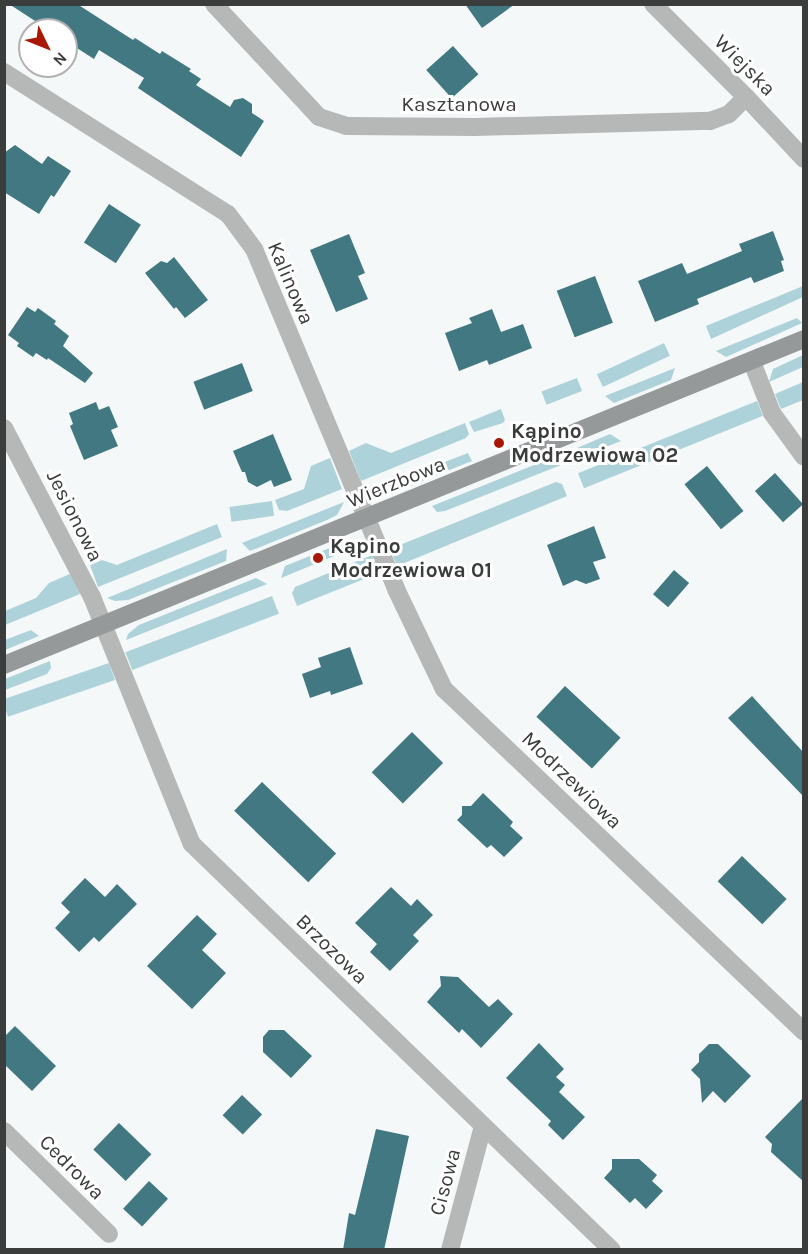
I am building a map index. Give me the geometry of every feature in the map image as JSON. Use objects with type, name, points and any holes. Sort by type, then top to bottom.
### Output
[{"type":"street","name":"Kasztanowa","points":[[214,4],[319,117],[346,126],[474,127],[710,121],[729,114],[746,97]]},
{"type":"street","name":"Wiejska","points":[[653,4],[804,159]]},
{"type":"street","name":"Kalinowa","points":[[4,72],[228,214],[254,249],[367,518]]},
{"type":"street","name":"Wierzbowa","points":[[4,665],[804,339]]},
{"type":"street","points":[[752,362],[772,413],[804,457]]},
{"type":"street","name":"Jesionowa","points":[[4,428],[93,597],[104,625]]},
{"type":"street","name":"Modrzewiowa","points":[[367,518],[444,689],[804,1032]]},
{"type":"street","name":"Brzozowa","points":[[104,625],[192,844],[612,1250]]},
{"type":"street","name":"Cisowa","points":[[450,1250],[483,1126]]},
{"type":"street","name":"Cedrowa","points":[[4,1131],[109,1234]]},
{"type":"shaded area","points":[[803,286],[803,297],[711,339],[706,326]]},
{"type":"shaded area","points":[[797,318],[802,323],[726,357],[716,351]]},
{"type":"shaded area","points":[[664,343],[670,356],[603,387],[597,374]]},
{"type":"shaded area","points":[[803,355],[803,367],[769,382],[773,369]]},
{"type":"shaded area","points":[[675,368],[671,380],[614,403],[605,396]]},
{"type":"shaded area","points":[[577,378],[582,391],[547,405],[542,392]]},
{"type":"shaded area","points":[[803,382],[803,400],[781,409],[775,394]]},
{"type":"shaded area","points":[[757,401],[763,416],[584,488],[578,473]]},
{"type":"shaded area","points":[[501,409],[505,420],[503,423],[474,432],[469,422]]},
{"type":"shaded area","points":[[465,423],[469,434],[466,438],[361,481],[349,451],[366,443],[391,453]]},
{"type":"shaded area","points":[[610,434],[621,441],[573,460],[577,448]]},
{"type":"shaded area","points":[[468,453],[472,461],[422,481],[420,476],[424,470]]},
{"type":"shaded area","points":[[330,458],[342,489],[287,511],[279,510],[275,500],[304,489],[311,466]]},
{"type":"shaded area","points":[[549,459],[561,465],[445,511],[437,512],[432,506]]},
{"type":"shaded area","points":[[556,482],[562,484],[567,496],[397,566],[390,549]]},
{"type":"shaded area","points":[[272,501],[274,516],[232,522],[229,507]]},
{"type":"shaded area","points":[[344,502],[337,515],[250,551],[242,543]]},
{"type":"shaded area","points":[[217,524],[222,537],[98,587],[90,565],[102,560],[117,565]]},
{"type":"shaded area","points":[[347,541],[361,545],[281,578],[285,566]]},
{"type":"shaded area","points":[[227,549],[226,561],[128,600],[115,601],[107,598]]},
{"type":"shaded area","points":[[372,555],[379,573],[297,606],[292,593],[295,587]]},
{"type":"shaded area","points":[[72,573],[80,594],[5,625],[5,611],[36,598],[49,583]]},
{"type":"shaded area","points":[[256,578],[267,584],[126,640],[128,634],[139,625]]},
{"type":"shaded area","points":[[272,596],[279,614],[132,670],[125,652]]},
{"type":"shaded area","points":[[31,630],[39,636],[5,650],[5,640]]},
{"type":"shaded area","points":[[50,661],[51,668],[47,674],[5,690],[5,679]]},
{"type":"shaded area","points":[[109,663],[115,680],[8,717],[4,699]]},
{"type":"building","points":[[9,4],[77,4],[133,40],[135,38],[160,54],[162,51],[191,69],[189,71],[201,79],[196,85],[230,107],[234,100],[243,98],[252,104],[252,113],[264,121],[241,157],[138,88],[144,78],[99,50],[94,59],[78,49],[78,18],[31,18]]},
{"type":"building","points":[[465,4],[515,4],[482,28]]},
{"type":"building","points":[[453,46],[478,74],[452,98],[426,70]]},
{"type":"building","points":[[15,145],[42,164],[48,156],[71,171],[54,197],[51,195],[39,214],[4,192],[4,153]]},
{"type":"building","points":[[109,204],[141,225],[116,263],[84,243]]},
{"type":"building","points":[[773,231],[784,260],[781,261],[784,271],[754,283],[751,277],[697,299],[699,304],[655,322],[638,281],[682,263],[687,274],[742,251],[739,244]]},
{"type":"building","points":[[349,234],[365,273],[358,276],[368,299],[336,312],[310,250]]},
{"type":"building","points":[[174,257],[208,300],[185,318],[176,307],[174,309],[145,273],[161,261],[167,263]]},
{"type":"building","points":[[595,276],[613,323],[575,337],[557,291]]},
{"type":"building","points":[[27,307],[35,312],[38,308],[56,321],[54,324],[69,336],[63,346],[93,373],[85,383],[48,358],[47,360],[36,353],[33,357],[17,346],[19,343],[8,335]]},
{"type":"building","points":[[492,309],[501,332],[523,324],[532,348],[489,365],[487,360],[459,371],[445,333],[472,323],[469,318]]},
{"type":"building","points":[[242,363],[253,391],[204,410],[193,382]]},
{"type":"building","points":[[96,402],[99,410],[109,406],[118,427],[111,430],[118,446],[84,460],[70,426],[73,424],[69,413]]},
{"type":"building","points":[[273,434],[292,480],[274,487],[271,480],[257,487],[248,482],[233,451]]},
{"type":"building","points":[[707,466],[744,511],[721,529],[684,484]]},
{"type":"building","points":[[775,473],[803,504],[783,522],[755,491]]},
{"type":"building","points":[[594,526],[606,558],[593,562],[600,579],[586,584],[576,580],[563,586],[547,545]]},
{"type":"building","points":[[674,570],[689,583],[668,607],[653,594]]},
{"type":"building","points":[[350,647],[363,684],[331,695],[330,691],[310,698],[302,674],[321,667],[318,658]]},
{"type":"building","points":[[565,686],[621,738],[592,769],[536,717]]},
{"type":"building","points":[[752,696],[804,753],[804,797],[728,718]]},
{"type":"building","points":[[412,732],[443,763],[403,803],[372,772]]},
{"type":"building","points":[[262,782],[336,854],[308,882],[234,811]]},
{"type":"building","points":[[483,793],[513,822],[510,826],[523,838],[504,857],[491,845],[487,848],[457,820],[462,815],[462,806],[471,806]]},
{"type":"building","points":[[742,856],[787,899],[762,924],[718,881]]},
{"type":"building","points":[[85,878],[105,897],[117,884],[137,904],[99,942],[94,937],[79,952],[55,928],[70,912],[61,903]]},
{"type":"building","points":[[391,887],[411,906],[417,899],[433,915],[413,935],[419,941],[390,971],[370,952],[377,944],[355,923]]},
{"type":"building","points":[[197,915],[217,934],[202,950],[226,973],[192,1009],[147,966]]},
{"type":"building","points":[[440,976],[458,977],[489,1007],[498,999],[513,1014],[481,1048],[462,1029],[459,1033],[427,1002],[441,986]]},
{"type":"building","points":[[15,1026],[56,1066],[32,1091],[4,1064],[4,1037]]},
{"type":"building","points":[[269,1030],[284,1030],[312,1056],[291,1078],[263,1052],[263,1037]]},
{"type":"building","points":[[539,1043],[564,1069],[556,1077],[565,1085],[559,1092],[585,1117],[563,1140],[548,1125],[551,1121],[506,1078]]},
{"type":"building","points":[[709,1044],[718,1044],[751,1076],[725,1103],[713,1091],[702,1103],[700,1079],[691,1070],[699,1062],[699,1054]]},
{"type":"building","points":[[242,1095],[262,1114],[243,1135],[223,1115]]},
{"type":"building","points":[[804,1097],[804,1182],[771,1152],[772,1144],[765,1137]]},
{"type":"building","points":[[119,1123],[151,1154],[126,1181],[93,1150]]},
{"type":"building","points":[[376,1129],[409,1136],[384,1250],[343,1250],[349,1213],[355,1215]]},
{"type":"building","points":[[612,1159],[639,1159],[657,1175],[652,1181],[663,1191],[646,1209],[635,1198],[630,1203],[604,1178],[612,1169]]},
{"type":"building","points":[[149,1181],[168,1199],[142,1227],[123,1209]]},
{"type":"place","name":"Kąpino Modrzewiowa 02","points":[[499,443]]},
{"type":"place","name":"Kąpino Modrzewiowa 01","points":[[318,558]]}]
